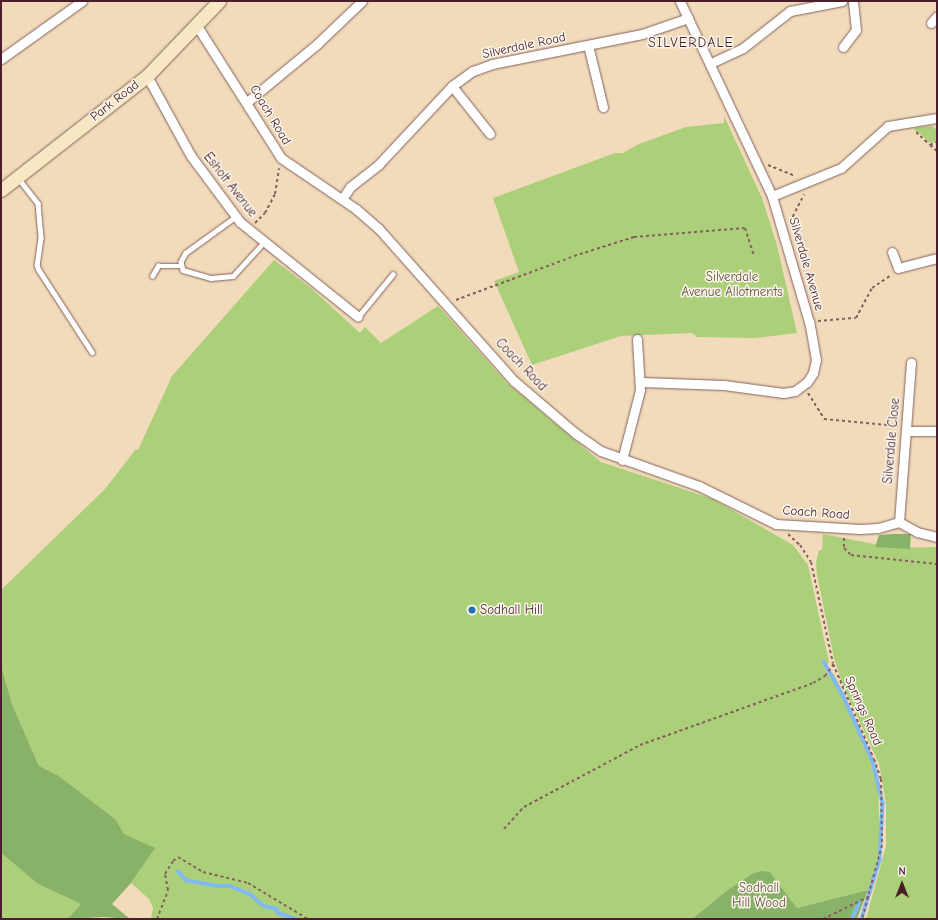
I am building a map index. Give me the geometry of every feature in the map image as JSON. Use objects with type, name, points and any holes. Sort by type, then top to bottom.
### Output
[{"type":"main road","name":"Park Road","points":[[1,190],[147,76],[197,26],[219,1]]},
{"type":"street","points":[[1,60],[82,1]]},
{"type":"street","points":[[247,102],[317,44],[362,1]]},
{"type":"street","name":"Silverdale Avenue","points":[[680,1],[756,159],[772,196],[809,322],[816,360],[813,373],[804,385]]},
{"type":"street","points":[[710,63],[743,48],[782,15],[800,4],[842,1]]},
{"type":"street","points":[[843,47],[856,30],[853,1]]},
{"type":"street","name":"Silverdale Road","points":[[342,199],[350,187],[379,164],[452,86],[473,71],[492,64],[642,34],[688,18]]},
{"type":"street","name":"Coach Road","points":[[197,26],[247,102],[281,158],[342,199],[379,229],[448,303],[514,381],[576,433],[601,451],[622,460],[692,483],[776,524],[844,528],[878,528],[898,522]]},
{"type":"street","points":[[588,45],[603,107]]},
{"type":"street","name":"Esholt Avenue","points":[[147,76],[191,156],[236,216],[248,229],[358,317]]},
{"type":"street","points":[[452,86],[490,134]]},
{"type":"street","points":[[772,196],[803,185],[841,168],[884,128],[905,122],[937,118]]},
{"type":"street","points":[[892,252],[898,268],[937,258]]},
{"type":"street","points":[[622,460],[641,382],[636,339]]},
{"type":"street","name":"Silverdale Close","points":[[898,522],[907,429],[911,362]]},
{"type":"street","points":[[641,382],[724,385],[779,393],[791,392],[804,385]]},
{"type":"street","points":[[907,429],[937,431]]},
{"type":"street","points":[[898,522],[917,532],[937,536]]},
{"type":"lane","points":[[18,178],[38,203],[41,238],[37,264],[39,270],[92,352]]},
{"type":"lane","points":[[181,266],[186,253],[236,216]]},
{"type":"lane","points":[[152,276],[158,266],[181,266],[188,273],[199,276],[218,279],[233,276],[264,242]]},
{"type":"lane","points":[[358,317],[393,274]]},
{"type":"path","points":[[905,122],[937,151]]},
{"type":"path","points":[[930,144],[937,142]]},
{"type":"path","points":[[248,229],[265,213],[275,194],[281,158]]},
{"type":"path","points":[[756,159],[801,178],[805,192],[784,234]]},
{"type":"path","points":[[448,303],[567,258],[634,237],[745,228],[754,256]]},
{"type":"path","points":[[809,322],[856,318],[872,288],[898,268]]},
{"type":"path","points":[[804,385],[824,419],[907,429]]},
{"type":"path","name":"Springs Road","points":[[776,524],[800,545],[811,562],[833,664],[881,779],[882,846],[870,896],[862,919]]},
{"type":"path","points":[[844,528],[844,548],[851,554],[937,564]]},
{"type":"path","points":[[504,829],[515,814],[524,807],[640,745],[813,683],[825,676],[833,664]]},
{"type":"path","points":[[156,919],[168,890],[165,874],[173,861],[178,857],[203,872],[248,883],[308,919]]},
{"type":"path","points":[[823,919],[870,896]]},
{"type":"green space","name":"Silverdale Avenue Allotments","points":[[724,116],[762,198],[777,245],[797,333],[755,338],[697,337],[692,333],[621,336],[532,365],[494,281],[519,272],[493,198],[615,153],[623,153],[639,144],[686,127],[724,123]]},
{"type":"green space","points":[[932,126],[937,130],[937,141],[930,143],[913,128]]},
{"type":"green space","points":[[274,260],[311,288],[360,333],[365,327],[381,343],[438,306],[507,383],[601,462],[713,499],[793,545],[808,565],[829,662],[825,669],[828,675],[834,674],[873,761],[878,779],[880,845],[871,886],[868,890],[797,908],[770,872],[725,892],[692,919],[151,919],[153,908],[149,899],[131,883],[154,848],[123,834],[115,819],[59,776],[39,766],[12,704],[1,665],[1,590],[105,489],[136,449],[138,450],[172,376]]},
{"type":"green space","points":[[823,534],[894,548],[937,547],[937,919],[866,919],[886,846],[886,804],[879,764],[842,683],[834,658],[817,575],[816,562],[819,550],[822,550]]},
{"type":"green space","points":[[911,534],[910,549],[875,547],[879,535]]},
{"type":"green space","points":[[1,665],[12,704],[39,766],[59,776],[115,819],[124,834],[155,848],[131,883],[112,904],[130,919],[104,917],[68,919],[81,904],[38,884],[1,853]]},
{"type":"green space","points":[[1,853],[38,884],[81,904],[68,919],[1,919]]},
{"type":"green space","name":"Sodhall Hill Wood","points":[[761,871],[770,872],[797,908],[868,890],[857,919],[692,919],[725,892],[752,874]]},
{"type":"waterway","points":[[824,662],[843,695],[873,761],[883,803],[880,860],[862,919]]},
{"type":"waterway","points":[[178,871],[186,880],[218,886],[230,886],[250,894],[264,906],[277,909],[278,913],[297,919]]},
{"type":"waterway","points":[[852,919],[859,903]]},
{"type":"place","name":"Sodhall Hill","points":[[472,610]]},
{"type":"district","name":"SILVERDALE","points":[[691,43]]}]
